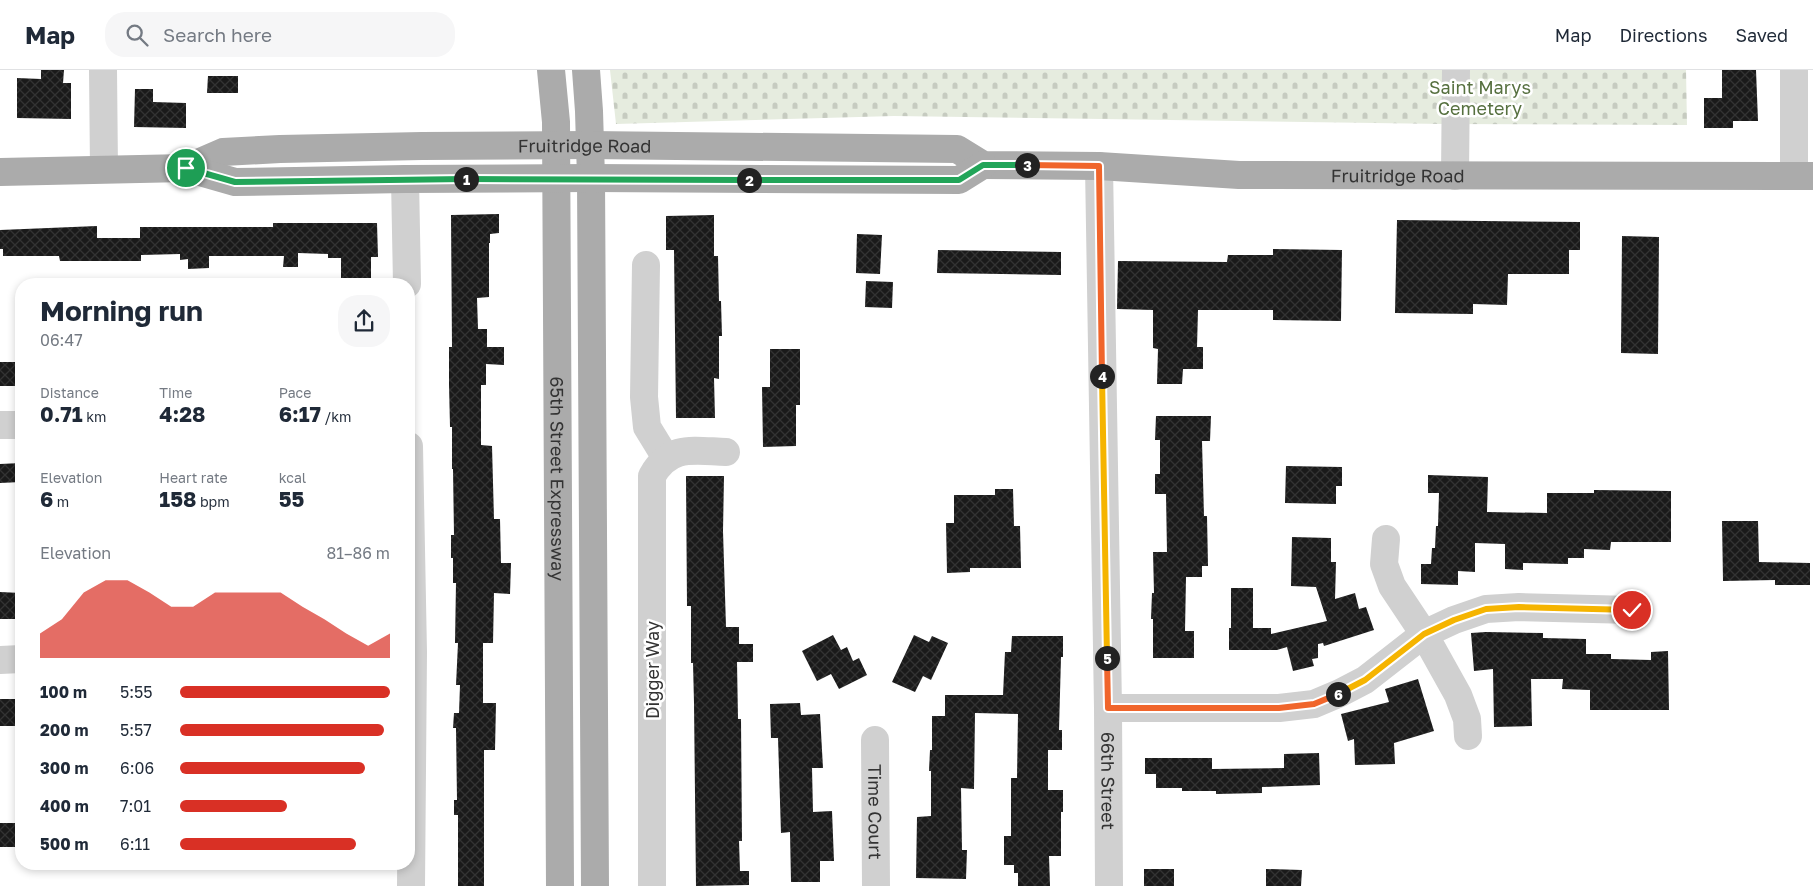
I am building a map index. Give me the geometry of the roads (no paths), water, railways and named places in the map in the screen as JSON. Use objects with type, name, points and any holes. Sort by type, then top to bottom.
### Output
[{"type":"main road","name":"65th Street Expressway","points":[[551,70],[556,122],[560,886]]},
{"type":"main road","name":"65th Street Expressway","points":[[586,70],[590,111],[591,178],[595,886]]},
{"type":"main road","name":"Fruitridge Road","points":[[186,168],[223,152],[412,146],[590,145],[957,149],[983,165],[1099,166],[1239,175],[1804,176]]},
{"type":"main road","name":"Fruitridge Road","points":[[0,172],[186,168],[235,182],[556,178],[959,180],[983,165]]},
{"type":"street","points":[[103,70],[104,169]]},
{"type":"street","points":[[1455,176],[1456,70]]},
{"type":"street","points":[[1794,70],[1804,176]]},
{"type":"street","name":"66th Street","points":[[1099,166],[1109,886]]},
{"type":"street","points":[[405,179],[406,278]]},
{"type":"street","points":[[646,265],[644,397],[647,427],[666,458],[682,450],[726,452]]},
{"type":"street","points":[[0,425],[15,425]]},
{"type":"street","name":"Digger Way","points":[[652,886],[652,476],[666,458]]},
{"type":"street","points":[[1386,539],[1384,564],[1392,586],[1424,634],[1458,695],[1467,719],[1468,736]]},
{"type":"street","points":[[1108,708],[1279,708],[1314,704],[1365,680],[1424,634],[1454,620],[1486,609],[1519,607],[1632,610]]},
{"type":"street","points":[[0,660],[15,659]]},
{"type":"street","name":"Time Court","points":[[875,740],[876,886]]},
{"type":"street","points":[[411,870],[411,886]]},
{"type":"park label","name":"Saint Marys Cemetery","points":[[1480,97]]}]
